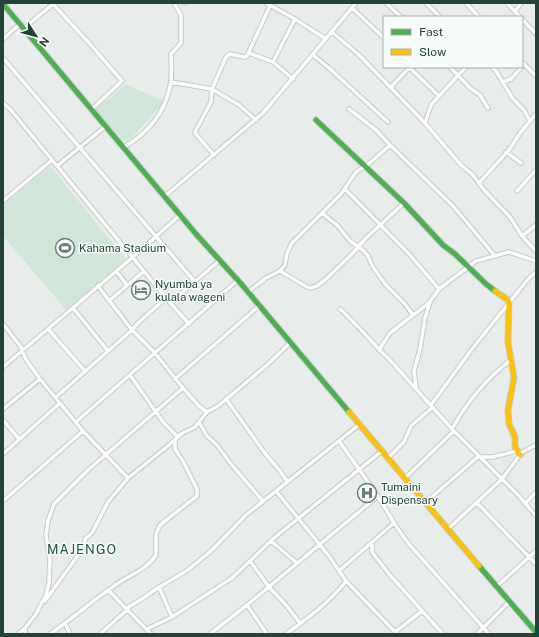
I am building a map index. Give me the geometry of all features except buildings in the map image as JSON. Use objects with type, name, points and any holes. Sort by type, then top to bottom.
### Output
[{"type":"street","points":[[124,147],[146,132],[164,106],[171,82],[171,54],[181,43],[181,15],[174,3]]},
{"type":"street","points":[[266,3],[295,18],[326,39]]},
{"type":"street","points":[[165,196],[256,120],[293,79],[356,3]]},
{"type":"street","points":[[386,3],[400,16]]},
{"type":"street","points":[[426,3],[439,16]]},
{"type":"street","points":[[466,3],[478,16]]},
{"type":"street","points":[[507,3],[519,16]]},
{"type":"street","points":[[515,12],[521,3]]},
{"type":"street","points":[[3,4],[180,215],[238,280],[448,530],[536,632]]},
{"type":"street","points":[[3,39],[52,4],[90,44],[122,81],[92,109]]},
{"type":"street","points":[[214,155],[195,133],[196,130],[211,102],[212,89],[226,58],[230,54],[245,57],[270,6]]},
{"type":"street","points":[[352,8],[383,37]]},
{"type":"street","points":[[273,62],[295,18]]},
{"type":"street","points":[[523,20],[536,34]]},
{"type":"street","points":[[332,32],[359,55],[391,87],[425,123],[461,165],[474,175],[479,183],[510,217],[522,236],[536,251]]},
{"type":"street","points":[[248,53],[273,62],[293,79]]},
{"type":"street","points":[[313,55],[335,73],[388,122]]},
{"type":"street","points":[[3,58],[195,282]]},
{"type":"street","points":[[523,66],[536,76]]},
{"type":"street","points":[[391,87],[409,68]]},
{"type":"street","points":[[411,68],[439,96]]},
{"type":"street","points":[[451,68],[470,88],[479,93],[488,108]]},
{"type":"street","points":[[425,123],[431,105],[465,68]]},
{"type":"street","points":[[493,68],[513,99],[524,110],[530,121]]},
{"type":"street","points":[[502,82],[511,78],[519,68]]},
{"type":"street","points":[[171,82],[212,89],[239,105],[256,120]]},
{"type":"street","points":[[3,103],[189,324]]},
{"type":"street","points":[[349,108],[376,130],[454,207],[495,256]]},
{"type":"street","points":[[479,183],[536,114]]},
{"type":"street","points":[[316,120],[404,203],[443,246],[469,267],[486,284],[506,298],[509,303],[508,342],[514,378],[508,410],[515,447],[519,453]]},
{"type":"street","points":[[57,166],[106,126]]},
{"type":"street","points":[[248,292],[266,278],[280,271],[285,265],[287,253],[292,243],[344,189],[353,175],[371,162],[390,145]]},
{"type":"street","points":[[506,152],[521,163]]},
{"type":"street","points":[[3,201],[52,160]]},
{"type":"street","points":[[517,192],[536,170]]},
{"type":"street","points":[[344,189],[410,255],[439,289]]},
{"type":"street","points":[[280,271],[308,288],[320,284],[404,203]]},
{"type":"street","points":[[322,213],[338,226],[350,241],[368,256],[373,267],[385,284],[404,303],[413,315]]},
{"type":"street","points":[[3,367],[133,257],[180,215]]},
{"type":"street","points":[[522,236],[536,225]]},
{"type":"street","points":[[379,350],[389,335],[430,301],[439,289],[479,259],[511,252],[536,261]]},
{"type":"street","points":[[170,303],[220,260]]},
{"type":"street","points":[[116,271],[127,285]]},
{"type":"street","points":[[109,301],[144,271]]},
{"type":"street","points":[[388,458],[404,442],[411,426],[432,406],[468,354],[536,272]]},
{"type":"street","points":[[76,422],[238,280]]},
{"type":"street","points":[[98,286],[132,330],[154,353],[200,407],[207,412]]},
{"type":"street","points":[[56,397],[108,352],[166,298]]},
{"type":"street","points":[[416,388],[414,371],[430,301]]},
{"type":"street","points":[[175,379],[259,306]]},
{"type":"street","points":[[73,308],[108,352]]},
{"type":"street","points":[[340,309],[358,326],[453,430],[502,479],[536,516]]},
{"type":"street","points":[[4,325],[21,347],[25,358],[40,379],[83,431],[128,478]]},
{"type":"street","points":[[48,329],[85,371]]},
{"type":"street","points":[[18,634],[25,628],[38,611],[84,547],[85,539],[94,530],[108,502],[128,478],[183,433],[195,427],[207,412],[218,406],[267,365],[290,343]]},
{"type":"street","points":[[405,478],[453,430],[469,402],[494,374],[512,359]]},
{"type":"street","points":[[50,634],[108,590],[122,580],[143,569],[153,560],[157,553],[156,534],[160,526],[193,501],[198,495],[197,489],[187,468],[175,449],[176,439],[130,375]]},
{"type":"street","points":[[3,410],[40,379]]},
{"type":"street","points":[[38,611],[46,595],[49,583],[50,560],[46,535],[48,521],[53,506],[76,481],[183,388]]},
{"type":"street","points":[[226,399],[265,454],[287,481]]},
{"type":"street","points":[[4,453],[60,403]]},
{"type":"street","points":[[3,420],[19,439]]},
{"type":"street","points":[[199,422],[207,436],[217,445],[231,464],[263,501]]},
{"type":"street","points":[[100,634],[128,609],[188,570],[209,553],[246,515],[360,424]]},
{"type":"street","points":[[3,501],[83,431]]},
{"type":"street","points":[[340,441],[378,496],[394,523],[417,554],[489,634]]},
{"type":"street","points":[[426,502],[479,457],[493,457],[519,453],[536,445]]},
{"type":"street","points":[[3,447],[4,453]]},
{"type":"street","points":[[147,629],[172,618],[232,578],[270,541],[382,451]]},
{"type":"street","points":[[448,530],[502,479],[519,453]]},
{"type":"street","points":[[276,491],[340,570],[346,581],[396,633],[422,610]]},
{"type":"street","points":[[525,504],[536,492]]},
{"type":"street","points":[[210,634],[378,496]]},
{"type":"street","points":[[477,503],[536,564]]},
{"type":"street","points":[[340,570],[372,544],[394,523]]},
{"type":"street","points":[[270,541],[297,563]]},
{"type":"street","points":[[372,544],[372,552],[389,574],[443,634]]},
{"type":"street","points":[[497,586],[536,551]]},
{"type":"street","points":[[250,561],[269,587],[286,605],[300,624]]},
{"type":"street","points":[[286,634],[314,613],[338,592],[346,581]]},
{"type":"street","points":[[159,588],[172,618]]},
{"type":"street","points":[[108,590],[151,634]]},
{"type":"street","points":[[477,634],[510,601]]},
{"type":"street","points":[[247,605],[267,634]]},
{"type":"street","points":[[65,623],[70,634]]},
{"type":"street","points":[[25,628],[25,634]]},
{"type":"green space","points":[[126,84],[163,101],[163,103],[129,141],[124,141],[95,110]]},
{"type":"green space","name":"Kahama Stadium","points":[[50,166],[126,259],[66,310],[3,236],[3,205]]},
{"type":"traffic: fast","points":[[3,4],[196,234],[243,286],[349,412]]},
{"type":"traffic: fast","points":[[316,120],[404,203],[443,245],[455,254],[495,291]]},
{"type":"traffic: fast","points":[[479,566],[536,632]]},
{"type":"traffic: slow","points":[[495,291],[508,300],[509,303],[508,342],[514,378],[508,410],[509,424],[515,437],[515,447],[520,455]]},
{"type":"traffic: slow","points":[[349,412],[479,566]]},
{"type":"place","name":"Kahama Stadium","points":[[65,248]]},
{"type":"place","name":"Nyumba ya kulala wageni","points":[[141,290]]},
{"type":"place","name":"Tumaini Dispensary","points":[[367,493]]},
{"type":"district","name":"MAJENGO","points":[[82,549]]}]
